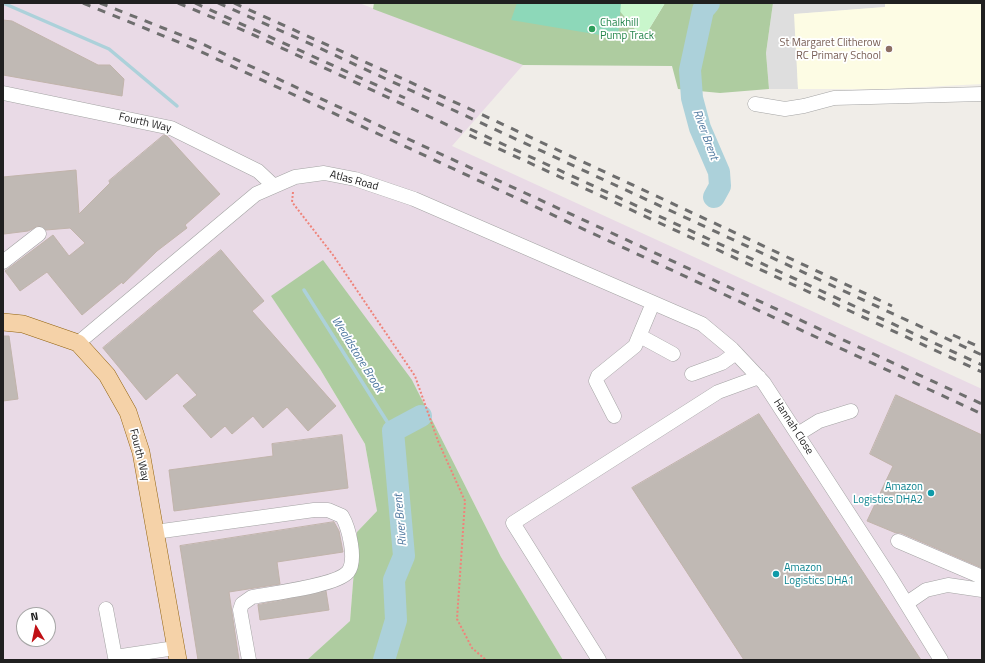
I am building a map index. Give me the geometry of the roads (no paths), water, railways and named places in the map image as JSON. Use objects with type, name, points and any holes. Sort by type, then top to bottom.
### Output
[{"type":"main road","name":"Fourth Way","points":[[3,322],[23,324],[78,343],[107,375],[128,412],[141,452],[176,654]]},
{"type":"street","name":"Fourth Way","points":[[3,93],[172,128],[258,171],[274,186]]},
{"type":"street","points":[[755,104],[785,109],[804,106],[834,98],[982,94]]},
{"type":"street","name":"Atlas Road","points":[[78,343],[256,194],[288,179],[324,173],[355,179],[414,199],[575,269]]},
{"type":"street","points":[[3,262],[39,234]]},
{"type":"street","name":"Hannah Close","points":[[575,269],[702,324],[736,353],[759,378],[798,434],[941,660]]},
{"type":"street","points":[[614,416],[596,381],[598,376],[631,350],[640,336],[653,303]]},
{"type":"street","points":[[640,336],[673,354]]},
{"type":"street","points":[[692,374],[722,363],[736,353]]},
{"type":"street","points":[[599,660],[513,523],[718,392],[759,378]]},
{"type":"street","points":[[798,434],[819,421],[851,411]]},
{"type":"street","points":[[155,532],[314,510],[328,510],[342,516],[346,524],[353,561],[347,572],[329,582],[252,597],[242,604],[240,610],[249,660]]},
{"type":"street","points":[[898,541],[982,577]]},
{"type":"street","points":[[948,585],[952,564]]},
{"type":"street","points":[[906,604],[926,590],[948,585],[982,590]]},
{"type":"street","points":[[106,609],[115,657],[176,654]]},
{"type":"waterway","name":"Wealdstone Brook","points":[[3,3],[109,49],[177,106]]},
{"type":"waterway","name":"River Brent","points":[[709,3],[703,10],[690,70],[692,98],[700,128],[719,172],[720,186],[714,197]]},
{"type":"waterway","name":"Wealdstone Brook","points":[[304,290],[393,431]]},
{"type":"waterway","name":"River Brent","points":[[384,660],[396,620],[394,580],[404,556],[393,431],[421,416]]},
{"type":"railway","points":[[83,3],[193,48],[982,414]]},
{"type":"railway","points":[[100,3],[196,41],[982,404]]},
{"type":"railway","points":[[178,3],[245,31],[982,372]]},
{"type":"railway","points":[[195,3],[405,98]]},
{"type":"railway","points":[[218,3],[315,46],[982,355]]},
{"type":"railway","points":[[234,3],[472,110],[892,306]]},
{"type":"railway","points":[[470,129],[982,365]]},
{"type":"railway","points":[[953,335],[982,348]]},
{"type":"place","name":"Chalkhill Pump Track","points":[[592,29]]},
{"type":"place","name":"St Margaret Clitherow RC Primary School","points":[[889,49]]},
{"type":"place","name":"Amazon Logistics DHA2","points":[[931,493]]},
{"type":"place","name":"Amazon Logistics DHA1","points":[[776,574]]}]
